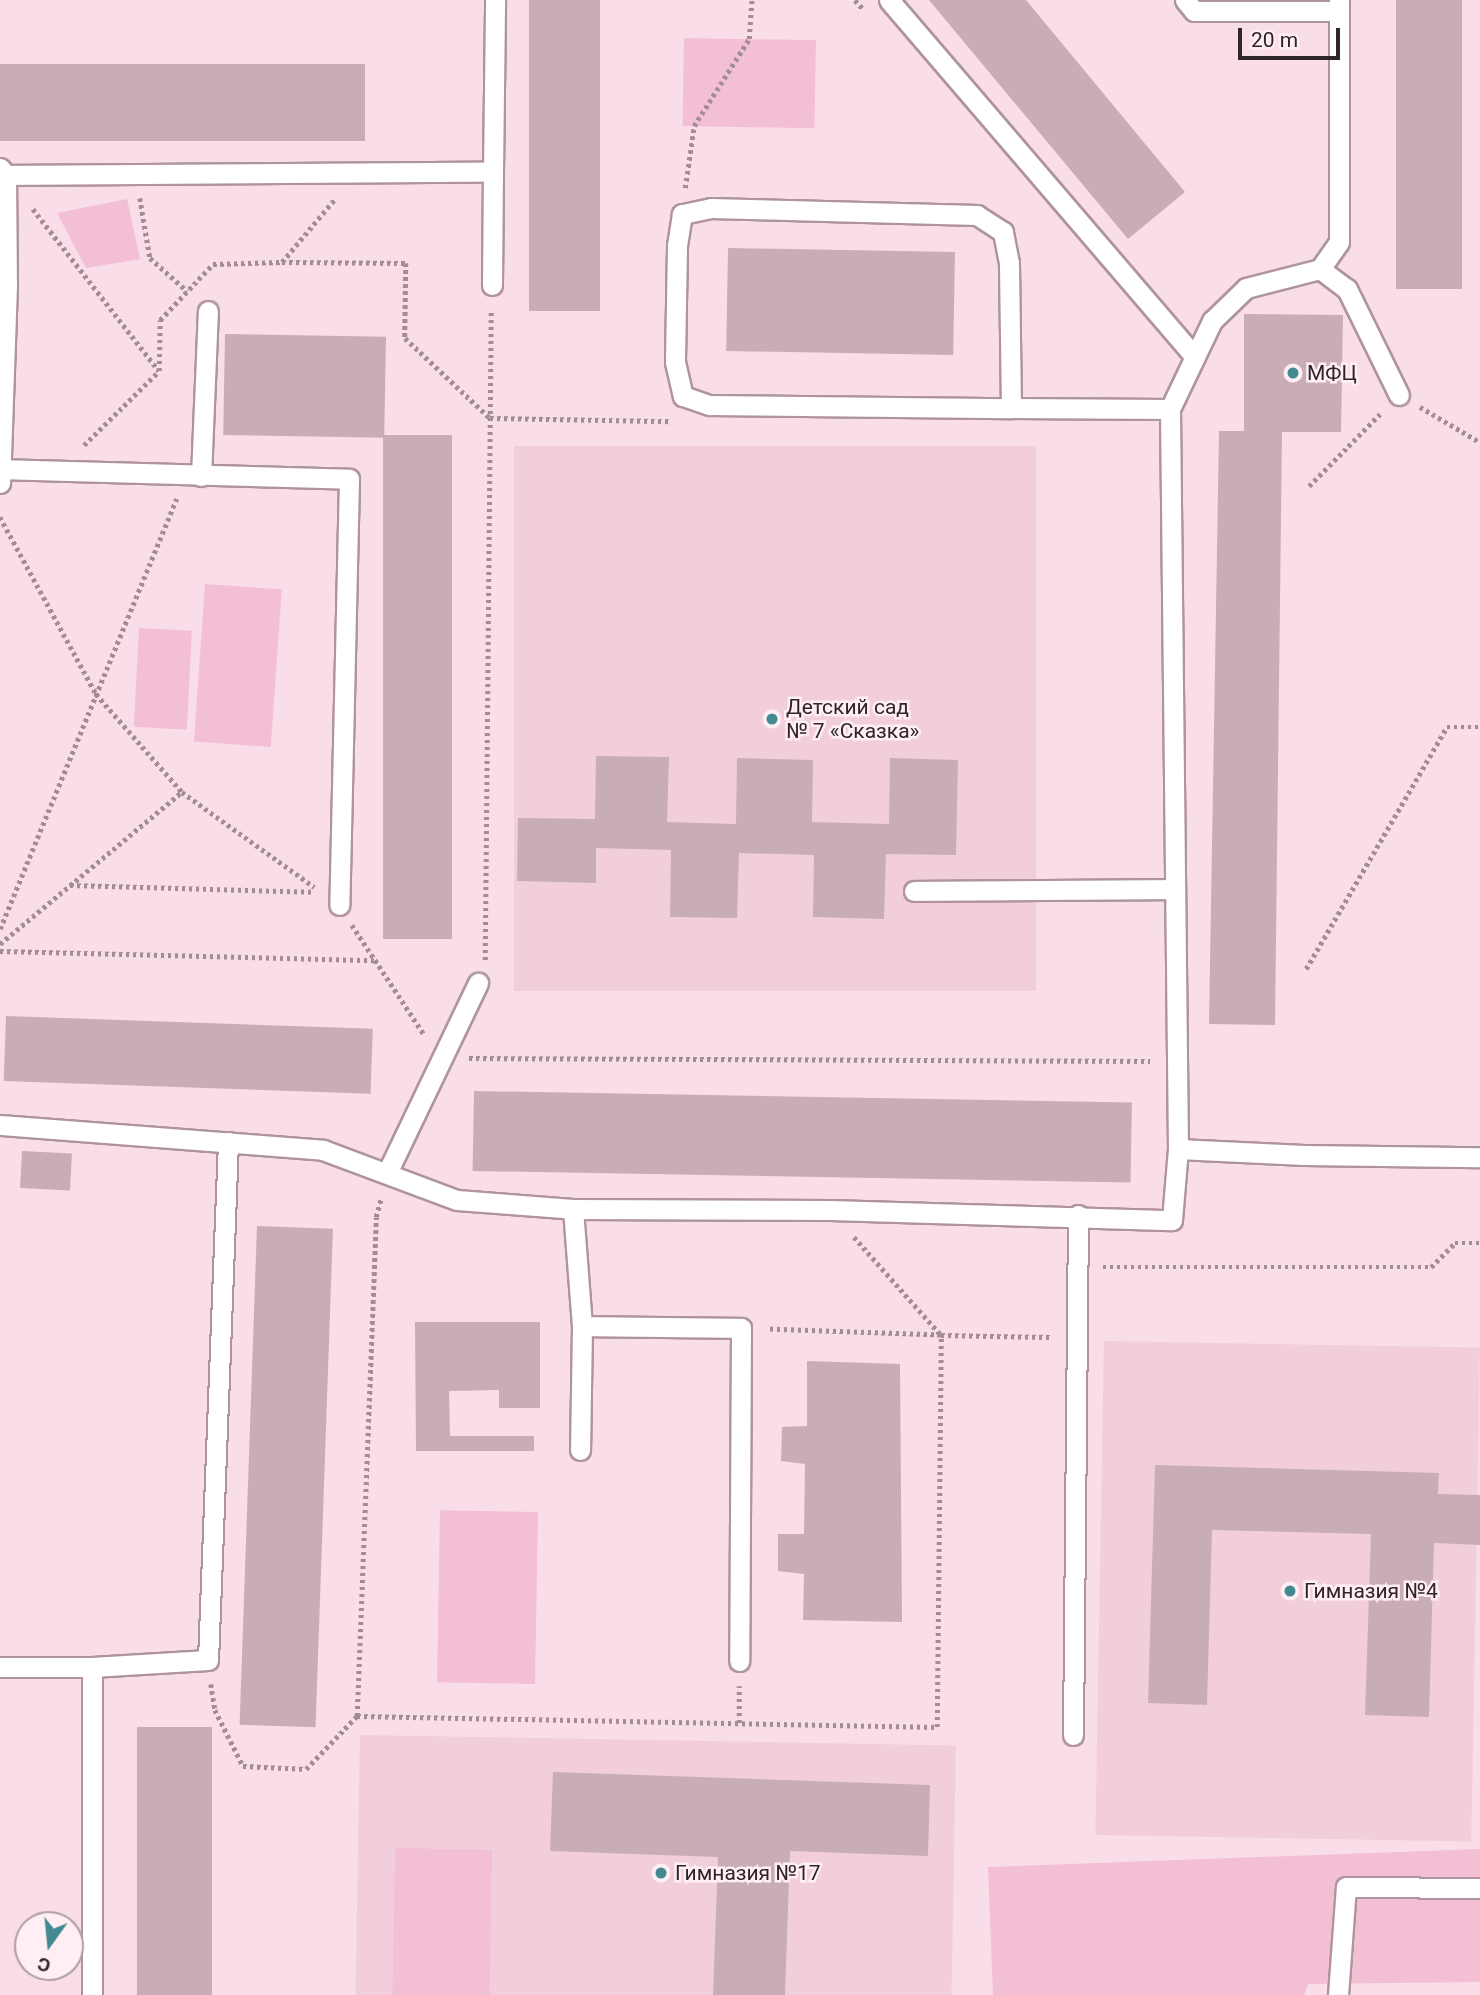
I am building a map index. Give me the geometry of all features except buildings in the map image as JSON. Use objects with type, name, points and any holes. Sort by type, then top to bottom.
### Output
[{"type":"lane","points":[[492,285],[495,0]]},
{"type":"lane","points":[[889,0],[1195,357]]},
{"type":"lane","points":[[0,1125],[323,1150],[457,1200],[573,1209],[830,1210],[1078,1215],[1172,1220],[1178,1149],[1170,409],[1212,321],[1246,288],[1320,270],[1339,242],[1339,6],[1194,11],[1185,0]]},
{"type":"lane","points":[[0,483],[7,285],[3,171],[494,172]]},
{"type":"lane","points":[[1011,408],[1009,263],[1003,232],[977,215],[711,208],[682,214],[677,246],[675,362],[683,396],[709,405],[1011,408],[1170,409]]},
{"type":"lane","points":[[1320,270],[1348,289],[1399,395]]},
{"type":"lane","points":[[193,476],[208,312]]},
{"type":"lane","points":[[0,469],[349,478],[339,905]]},
{"type":"lane","points":[[914,891],[1174,889]]},
{"type":"lane","points":[[387,1174],[478,983]]},
{"type":"lane","points":[[0,1667],[92,1667],[208,1660],[228,1142]]},
{"type":"lane","points":[[1178,1149],[1304,1155],[1480,1157]]},
{"type":"lane","points":[[573,1209],[582,1326],[580,1450]]},
{"type":"lane","points":[[1073,1735],[1078,1215]]},
{"type":"lane","points":[[582,1326],[741,1328],[739,1661]]},
{"type":"lane","points":[[92,1667],[92,1995]]},
{"type":"lane","points":[[1338,1995],[1346,1887],[1480,1888]]},
{"type":"path","points":[[682,214],[694,126],[749,39],[752,0]]},
{"type":"path","points":[[3,171],[159,371]]},
{"type":"path","points":[[136,173],[150,258],[187,291]]},
{"type":"path","points":[[282,262],[406,263],[405,338],[490,418],[675,422]]},
{"type":"path","points":[[478,983],[485,967],[492,285]]},
{"type":"path","points":[[1309,486],[1399,395],[1480,442]]},
{"type":"path","points":[[0,929],[96,694],[193,476]]},
{"type":"path","points":[[0,517],[96,694],[182,792],[322,892],[70,885]]},
{"type":"path","points":[[1306,969],[1447,727],[1480,727]]},
{"type":"path","points":[[0,944],[182,792]]},
{"type":"path","points":[[339,905],[440,1058],[1175,1061]]},
{"type":"path","points":[[0,951],[375,960]]},
{"type":"path","points":[[208,1660],[215,1710],[243,1766],[306,1769],[357,1716],[376,1217],[387,1174]]},
{"type":"path","points":[[357,1716],[937,1727],[941,1335],[830,1210]]},
{"type":"path","points":[[1077,1267],[1431,1267],[1455,1243],[1480,1243]]},
{"type":"path","points":[[741,1328],[1076,1338]]},
{"type":"path","points":[[739,1661],[739,1723]]},
{"type":"shaded area","points":[[684,38],[816,40],[814,128],[682,126]]},
{"type":"shaded area","points":[[127,199],[140,259],[86,268],[57,213]]},
{"type":"shaded area","name":"Детский сад № 7 «Сказка»","points":[[514,446],[1036,446],[1036,991],[514,991]]},
{"type":"shaded area","points":[[205,584],[282,589],[271,747],[194,742]]},
{"type":"shaded area","points":[[139,628],[192,631],[187,730],[134,727]]},
{"type":"shaded area","name":"Гимназия №4","points":[[1104,1341],[1480,1348],[1471,1841],[1095,1835]]},
{"type":"shaded area","points":[[440,1510],[538,1512],[535,1684],[437,1682]]},
{"type":"shaded area","name":"Гимназия №17","points":[[360,1735],[956,1745],[952,1995],[355,1995]]},
{"type":"shaded area","points":[[395,1848],[492,1850],[489,1995],[392,1995]]},
{"type":"shaded area","points":[[1480,1849],[1480,1982],[1308,1984],[1304,1995],[993,1995],[988,1867]]},
{"type":"place","name":"МФЦ","points":[[1293,373]]},
{"type":"place","name":"Детский сад № 7 «Сказка»","points":[[772,719]]},
{"type":"place","name":"Гимназия №4","points":[[1290,1591]]},
{"type":"place","name":"Гимназия №17","points":[[661,1873]]}]
